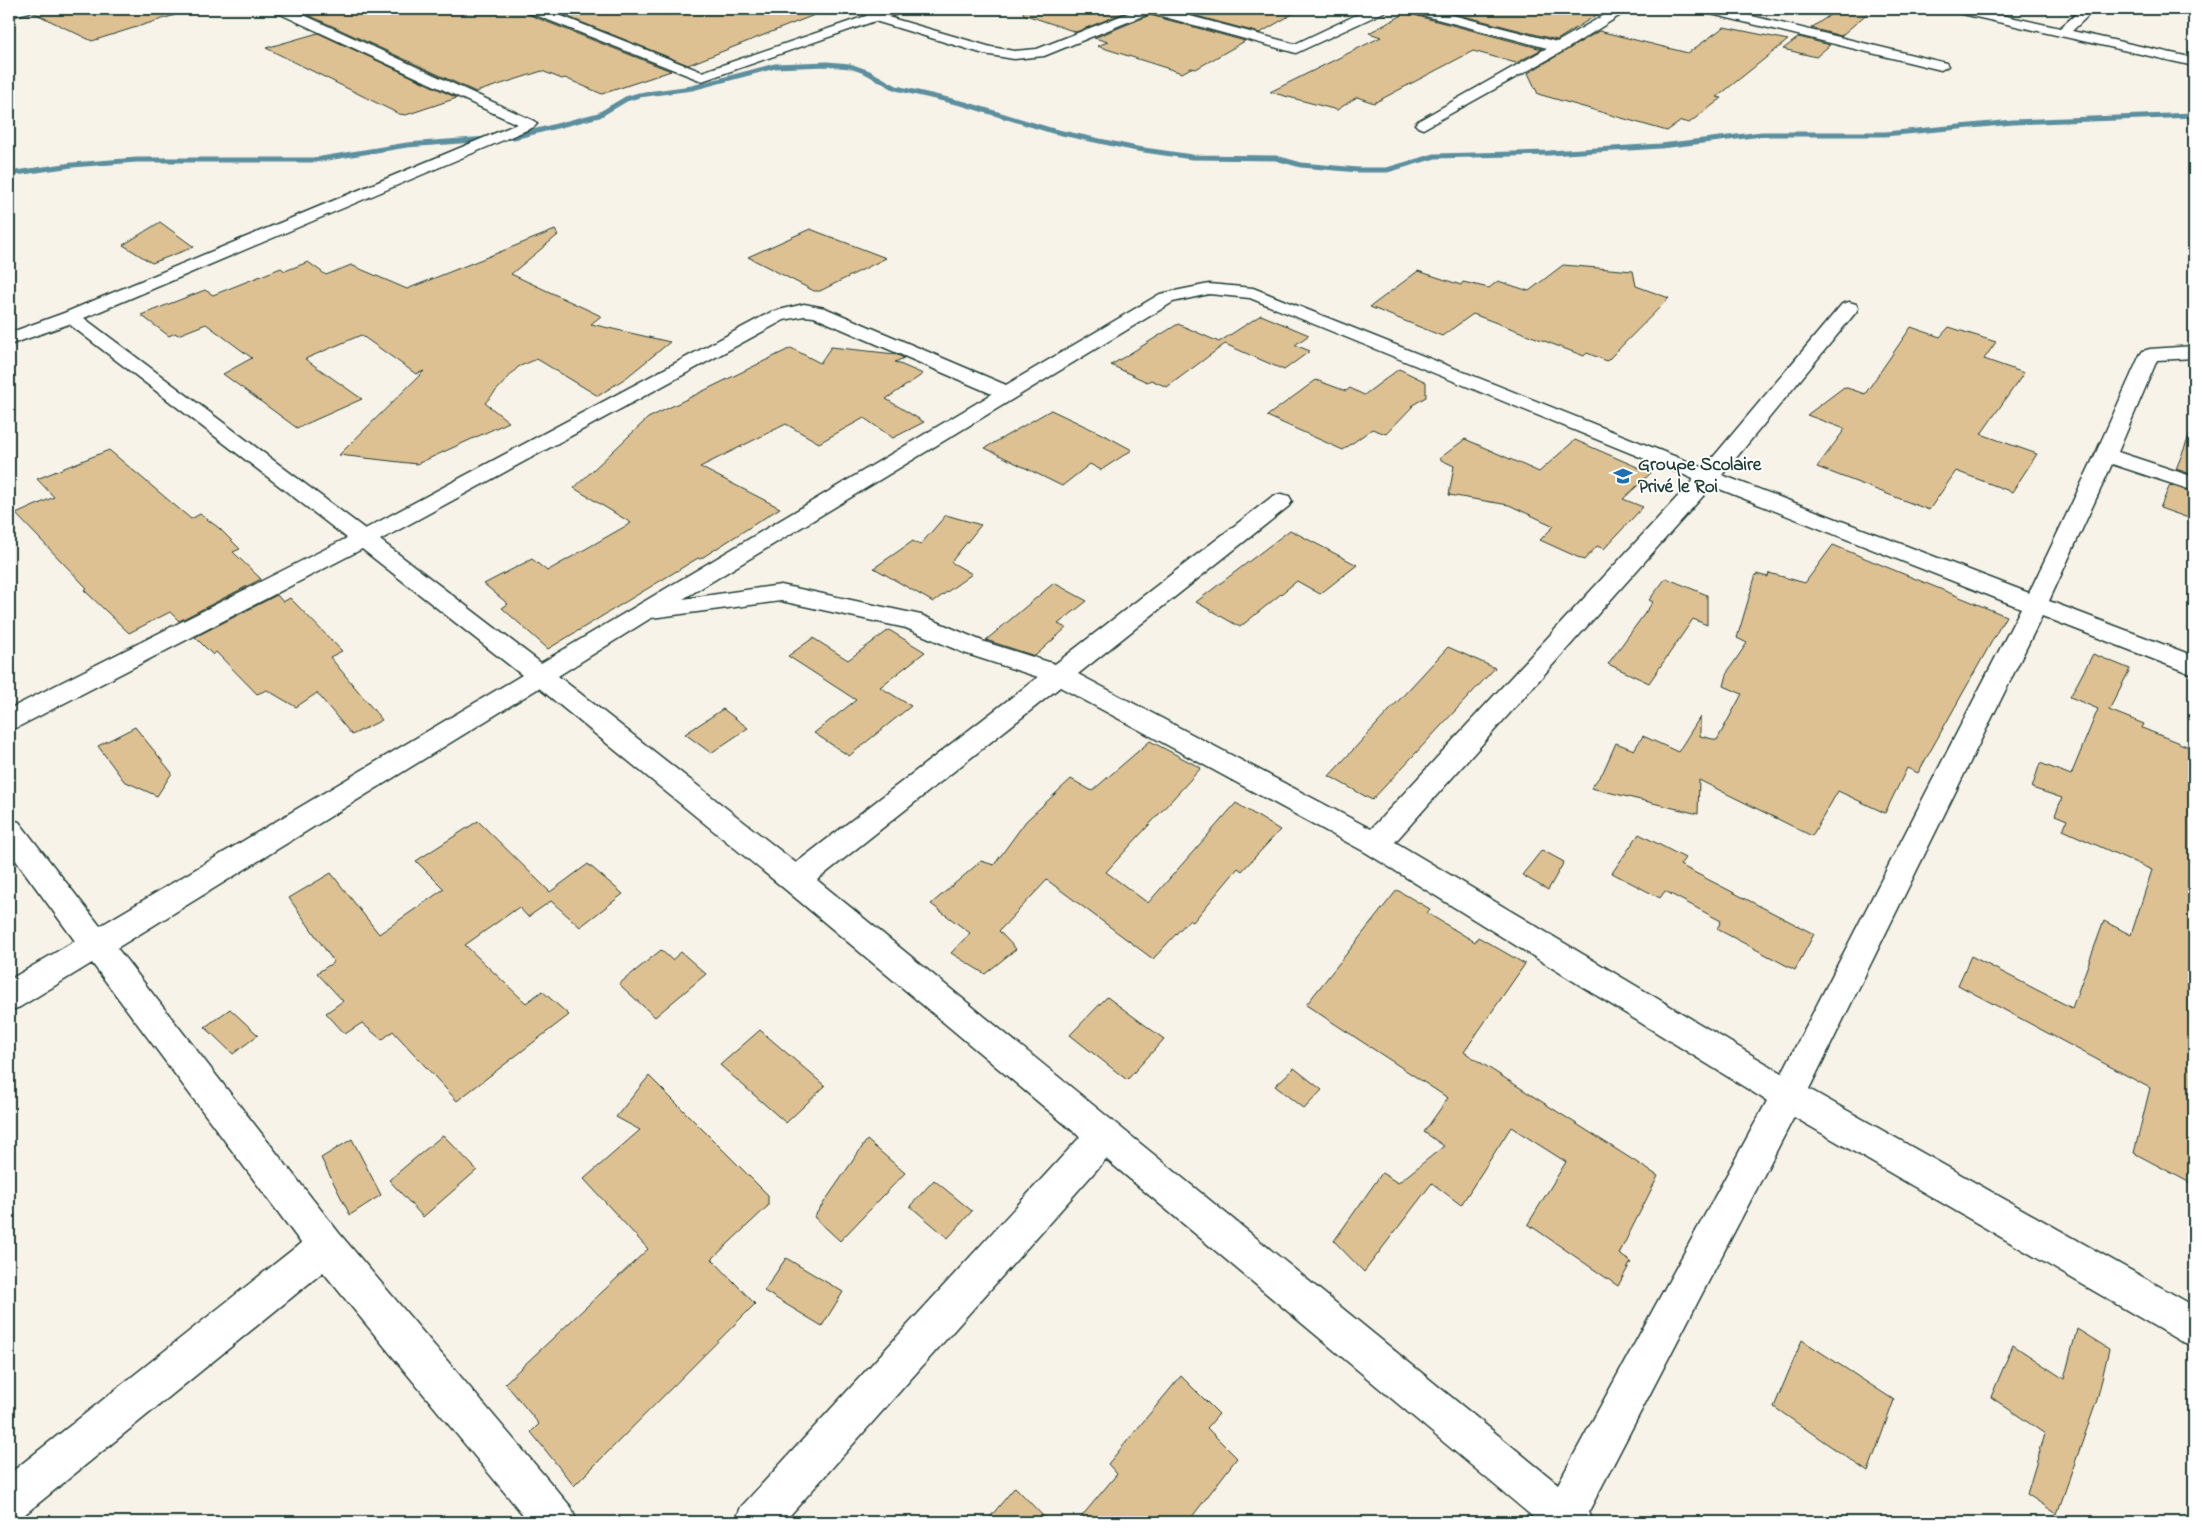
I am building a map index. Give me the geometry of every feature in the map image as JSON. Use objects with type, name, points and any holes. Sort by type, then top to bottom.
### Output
[{"type":"street","points":[[9,13],[25,9]]},
{"type":"street","points":[[9,339],[70,317],[529,124],[281,9]]},
{"type":"street","points":[[533,9],[702,77],[898,9]]},
{"type":"street","points":[[858,12],[989,51],[1014,55],[1040,53],[1150,9],[1296,49],[1379,9]]},
{"type":"street","points":[[1415,9],[1560,47]]},
{"type":"street","points":[[1423,124],[1624,9]]},
{"type":"street","points":[[1708,9],[1941,66]]},
{"type":"street","points":[[1958,9],[2194,62]]},
{"type":"street","points":[[2063,32],[2089,9]]},
{"type":"street","points":[[9,997],[541,675],[641,612],[1167,298],[1209,289],[1253,293],[1708,477],[2035,606],[2194,666]]},
{"type":"street","points":[[1375,844],[1708,477],[1849,308]]},
{"type":"street","points":[[9,720],[364,539],[778,316],[804,310],[818,312],[1009,394]]},
{"type":"street","points":[[70,317],[541,675],[796,880],[1565,1520],[1788,1095],[2035,606],[2106,455],[2150,355],[2194,352]]},
{"type":"street","points":[[2106,455],[2194,484]]},
{"type":"street","points":[[796,880],[1281,501]]},
{"type":"street","points":[[641,612],[782,593],[912,621],[973,647],[1059,676],[1375,844],[1788,1095],[2194,1327]]},
{"type":"street","points":[[9,830],[326,1246],[556,1522]]},
{"type":"street","points":[[756,1522],[1103,1137]]},
{"type":"street","points":[[9,1500],[326,1246]]},
{"type":"building","points":[[33,9],[174,9],[175,15],[92,41],[32,12]]},
{"type":"building","points":[[295,9],[525,9],[527,14],[671,71],[602,94],[565,78],[562,79],[542,71],[476,92]]},
{"type":"building","points":[[548,9],[827,9],[827,10],[688,65]]},
{"type":"building","points":[[1024,9],[1134,9],[1076,32],[1023,14]]},
{"type":"building","points":[[1170,9],[1301,9],[1260,33]]},
{"type":"building","points":[[1436,9],[1606,9],[1557,40]]},
{"type":"building","points":[[1839,9],[1868,9],[1870,11],[1841,36],[1811,28]]},
{"type":"building","points":[[1408,12],[1542,49],[1516,63],[1473,51],[1374,103],[1357,97],[1337,110],[1270,92],[1381,37],[1369,33]]},
{"type":"building","points":[[1150,15],[1245,41],[1196,69],[1191,68],[1182,73],[1097,46],[1108,42],[1094,38]]},
{"type":"building","points":[[1724,27],[1788,40],[1717,97],[1722,98],[1689,123],[1681,121],[1667,131],[1538,94],[1528,73],[1599,31],[1688,53]]},
{"type":"building","points":[[318,33],[457,98],[406,115],[399,114],[266,48]]},
{"type":"building","points":[[1799,37],[1830,45],[1816,57],[1783,49]]},
{"type":"building","points":[[160,222],[194,247],[152,263],[123,245]]},
{"type":"building","points":[[810,229],[886,258],[820,291],[814,291],[748,257]]},
{"type":"building","points":[[555,230],[558,235],[511,274],[601,316],[591,324],[670,342],[627,377],[598,396],[537,359],[518,367],[485,403],[509,422],[417,464],[339,455],[424,371],[416,374],[361,335],[305,359],[362,399],[297,428],[223,374],[252,358],[206,324],[178,335],[175,333],[169,336],[141,315],[205,290],[213,295],[281,268],[285,271],[308,262],[326,275],[351,265],[407,289]]},
{"type":"building","points":[[1563,265],[1633,271],[1636,286],[1669,298],[1607,361],[1587,353],[1584,356],[1473,314],[1442,336],[1370,307],[1418,271],[1461,285],[1463,282],[1489,288],[1498,281],[1529,291]]},
{"type":"building","points":[[1261,315],[1309,335],[1295,345],[1310,351],[1284,370],[1225,344],[1167,387],[1151,380],[1147,382],[1111,365],[1178,324],[1219,342]]},
{"type":"building","points":[[1911,327],[1940,337],[1949,327],[1996,342],[1984,359],[2024,373],[1981,434],[2037,454],[2012,492],[1956,471],[1929,510],[1817,467],[1845,429],[1807,415],[1844,387],[1865,394]]},
{"type":"building","points":[[831,347],[895,354],[904,358],[895,362],[923,374],[886,399],[924,422],[893,438],[864,418],[819,443],[786,424],[700,467],[780,508],[700,559],[698,558],[548,649],[502,608],[508,604],[484,584],[532,559],[547,571],[631,523],[574,488],[648,418],[791,348],[820,363]]},
{"type":"building","points":[[1399,369],[1426,382],[1426,397],[1411,406],[1413,406],[1386,434],[1372,429],[1343,450],[1267,416],[1316,380],[1346,391],[1350,388],[1364,395]]},
{"type":"building","points":[[1051,410],[1132,450],[1101,470],[1090,464],[1062,486],[985,448]]},
{"type":"building","points":[[2194,427],[2194,475],[2176,469]]},
{"type":"building","points":[[1465,439],[1539,472],[1575,440],[1651,473],[1623,499],[1643,507],[1604,549],[1597,546],[1584,560],[1540,540],[1554,526],[1509,505],[1449,495],[1454,466],[1439,459]]},
{"type":"building","points":[[109,450],[191,519],[200,514],[219,528],[240,549],[233,552],[261,579],[179,621],[170,612],[129,633],[84,590],[87,588],[16,514],[54,497],[37,479]]},
{"type":"building","points":[[2170,485],[2194,493],[2194,520],[2160,508]]},
{"type":"building","points":[[946,515],[981,525],[951,562],[972,574],[933,602],[874,568],[913,541],[920,545]]},
{"type":"building","points":[[1290,530],[1357,565],[1320,594],[1297,581],[1240,627],[1196,602]]},
{"type":"building","points":[[1833,545],[2006,616],[1918,773],[1907,768],[1885,813],[1838,791],[1812,836],[1699,780],[1698,814],[1591,788],[1603,772],[1616,743],[1634,750],[1643,736],[1678,752],[1700,717],[1700,736],[1717,740],[1742,694],[1724,686],[1728,671],[1747,643],[1737,638],[1756,574],[1768,577],[1769,573],[1805,583]]},
{"type":"building","points":[[1666,578],[1707,595],[1707,625],[1693,619],[1649,683],[1608,664],[1653,602],[1649,600]]},
{"type":"building","points":[[1054,583],[1087,601],[1058,624],[1066,628],[1035,656],[986,640]]},
{"type":"building","points":[[277,595],[283,602],[290,598],[342,651],[330,657],[382,720],[352,735],[317,693],[296,707],[267,690],[257,694],[216,652],[213,655],[195,637]]},
{"type":"building","points":[[889,630],[925,652],[880,687],[911,706],[849,756],[814,733],[856,700],[788,656],[813,638],[848,660]]},
{"type":"building","points":[[1448,647],[1495,668],[1372,800],[1329,776]]},
{"type":"building","points":[[2093,654],[2130,669],[2109,710],[2144,724],[2142,728],[2194,749],[2194,1185],[2134,1153],[2150,1088],[1958,985],[1971,956],[2072,1008],[2104,921],[2131,935],[2152,870],[2063,830],[2067,820],[2055,815],[2062,798],[2032,788],[2040,763],[2071,775],[2098,709],[2070,697]]},
{"type":"building","points":[[723,709],[748,728],[711,753],[685,734]]},
{"type":"building","points":[[135,727],[172,773],[157,796],[124,781],[98,746]]},
{"type":"building","points":[[1150,741],[1201,768],[1106,872],[1148,903],[1236,803],[1280,830],[1242,871],[1238,868],[1193,922],[1189,920],[1153,959],[1047,880],[999,931],[1016,949],[985,974],[951,953],[970,933],[931,904],[981,861],[994,865],[1026,821],[1071,779],[1092,791]]},
{"type":"building","points":[[478,821],[550,892],[588,864],[623,894],[580,927],[551,901],[528,917],[519,907],[465,945],[526,1003],[542,991],[569,1015],[457,1101],[393,1031],[382,1040],[362,1023],[345,1034],[326,1013],[343,1001],[317,973],[334,962],[289,898],[331,873],[379,934],[444,889],[416,861]]},
{"type":"building","points":[[1639,834],[1685,858],[1680,865],[1814,934],[1795,970],[1717,929],[1721,921],[1665,891],[1660,898],[1612,873]]},
{"type":"building","points":[[1542,850],[1564,862],[1548,890],[1522,875]]},
{"type":"building","points":[[1397,890],[1430,909],[1427,913],[1475,942],[1478,937],[1525,964],[1464,1052],[1658,1176],[1619,1254],[1631,1262],[1618,1286],[1528,1224],[1566,1162],[1511,1127],[1461,1205],[1432,1183],[1364,1272],[1334,1241],[1382,1173],[1398,1183],[1444,1146],[1424,1132],[1448,1098],[1306,1005]]},
{"type":"building","points":[[661,950],[672,960],[681,952],[706,974],[655,1017],[619,984]]},
{"type":"building","points":[[1107,997],[1164,1039],[1127,1080],[1070,1035]]},
{"type":"building","points":[[230,1009],[258,1035],[233,1054],[205,1027]]},
{"type":"building","points":[[760,1030],[825,1086],[786,1123],[720,1065]]},
{"type":"building","points":[[1294,1068],[1322,1090],[1304,1109],[1275,1086]]},
{"type":"building","points":[[649,1076],[768,1195],[768,1206],[712,1259],[755,1304],[574,1486],[531,1432],[539,1424],[505,1383],[648,1249],[584,1179],[640,1130],[616,1117]]},
{"type":"building","points":[[443,1135],[477,1170],[423,1217],[389,1180]]},
{"type":"building","points":[[352,1139],[381,1195],[350,1215],[321,1158]]},
{"type":"building","points":[[867,1140],[905,1173],[840,1241],[814,1217]]},
{"type":"building","points":[[934,1180],[972,1211],[948,1238],[910,1206]]},
{"type":"building","points":[[786,1258],[843,1292],[822,1326],[764,1291]]},
{"type":"building","points":[[2077,1329],[2109,1349],[2097,1400],[2057,1514],[2027,1494],[2045,1434],[1991,1397],[2013,1345],[2064,1379]]},
{"type":"building","points":[[1802,1340],[1894,1400],[1868,1472],[1774,1407]]},
{"type":"building","points":[[1181,1376],[1219,1414],[1207,1428],[1237,1458],[1188,1522],[1077,1522],[1117,1474],[1108,1464]]},
{"type":"building","points":[[1015,1487],[1049,1522],[986,1522]]},
{"type":"waterway","points":[[9,174],[72,165],[137,160],[315,160],[407,145],[514,137],[599,115],[626,99],[639,95],[692,88],[775,66],[827,64],[850,66],[867,72],[896,88],[965,104],[1053,131],[1137,149],[1192,157],[1276,158],[1301,165],[1358,170],[1387,170],[1435,156],[1549,153],[1661,146],[1762,134],[1885,134],[2013,122],[2194,115]]},
{"type":"place","name":"Groupe Scolaire Privé le Roi","points":[[1623,476]]}]
